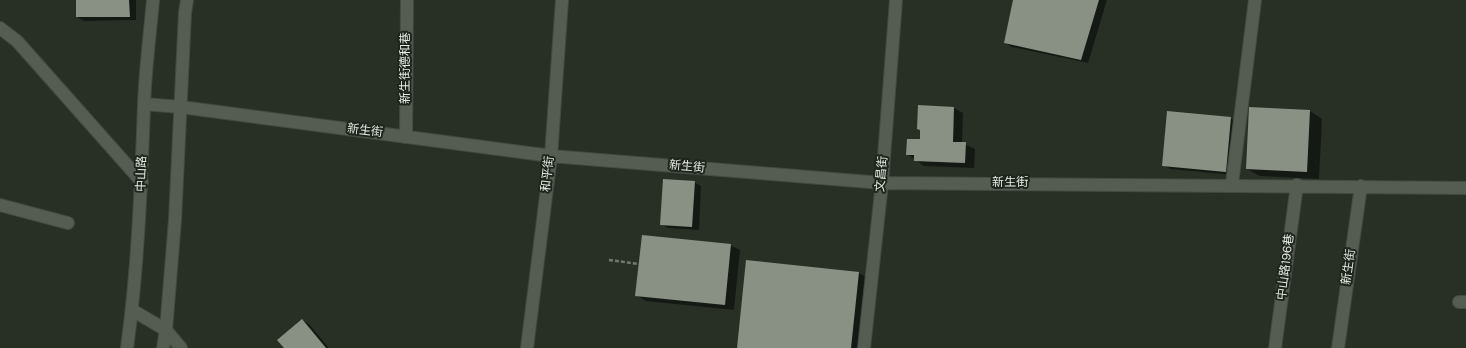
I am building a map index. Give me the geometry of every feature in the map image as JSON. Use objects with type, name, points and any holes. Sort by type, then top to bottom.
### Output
[{"type":"street","name":"中山路","points":[[127,348],[132,310],[142,182],[144,104],[153,0]]},
{"type":"street","points":[[163,348],[166,330],[175,220],[185,13],[187,0]]},
{"type":"street","name":"新生街德和巷","points":[[406,0],[406,137]]},
{"type":"street","name":"和平街","points":[[527,348],[551,156],[562,0]]},
{"type":"street","name":"文昌街","points":[[864,348],[882,182],[896,0]]},
{"type":"street","points":[[1232,184],[1255,0]]},
{"type":"street","points":[[0,28],[17,41],[142,182]]},
{"type":"street","name":"新生街","points":[[144,104],[181,107],[551,156],[882,182],[1232,184],[1466,188]]},
{"type":"street","name":"中山路196巷","points":[[1275,348],[1296,185]]},
{"type":"street","name":"新生街","points":[[1338,348],[1361,186]]},
{"type":"street","points":[[0,206],[68,223]]},
{"type":"street","points":[[132,310],[166,330],[182,348]]},
{"type":"path","points":[[609,260],[639,264]]},
{"type":"building","points":[[76,0],[129,0],[130,17],[76,17]]},
{"type":"building","points":[[1013,0],[1099,0],[1081,60],[1004,43]]},
{"type":"building","points":[[918,105],[954,107],[953,142],[966,142],[965,163],[914,161],[914,155],[906,155],[907,139],[920,139],[920,130],[917,129]]},
{"type":"building","points":[[1249,107],[1310,110],[1307,172],[1246,169]]},
{"type":"building","points":[[1167,111],[1231,117],[1226,172],[1162,166]]},
{"type":"building","points":[[663,179],[695,181],[692,227],[660,225]]},
{"type":"building","points":[[642,235],[731,244],[725,305],[635,296]]},
{"type":"building","points":[[746,260],[859,272],[851,348],[737,348]]},
{"type":"building","points":[[302,319],[326,348],[284,348],[277,340]]}]
